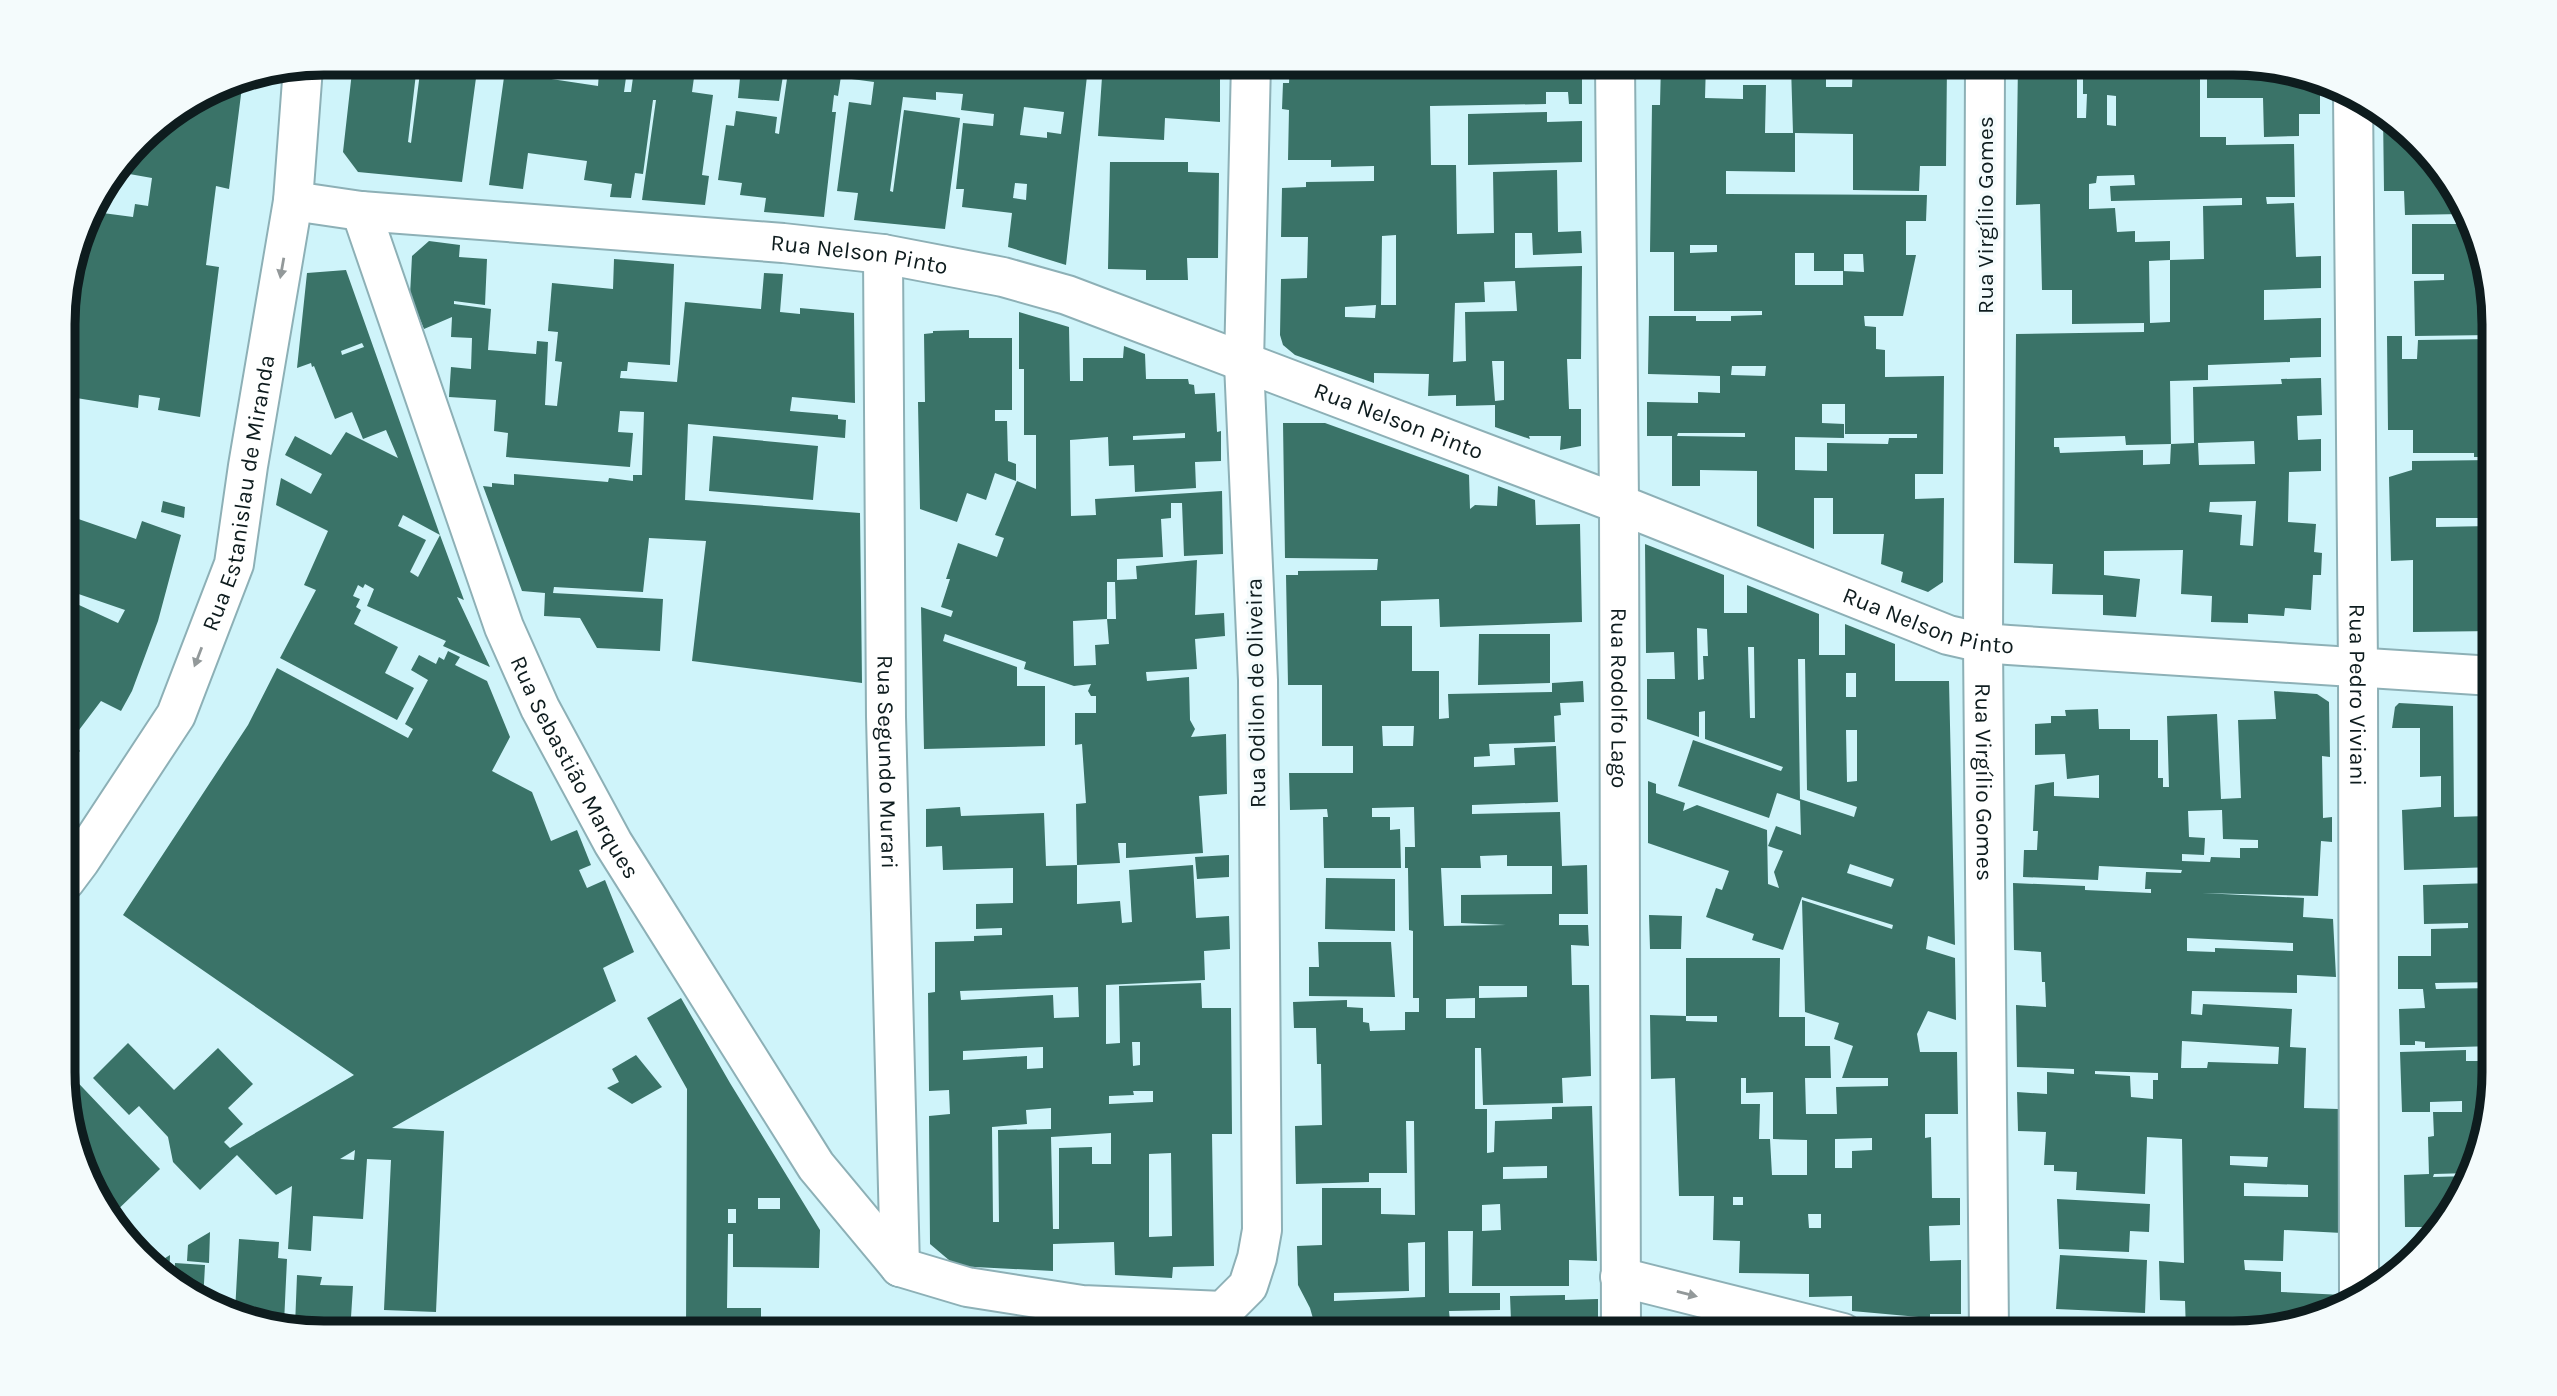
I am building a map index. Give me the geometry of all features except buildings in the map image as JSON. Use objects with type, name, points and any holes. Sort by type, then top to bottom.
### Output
[{"type":"street","name":"Rua Odilon de Oliveira","points":[[900,1267],[967,1287],[1082,1305],[1223,1311],[1248,1286],[1257,1258],[1262,1230],[1258,680],[1244,363],[1251,75]]},
{"type":"street","name":"Rua Rodolfo Lago","points":[[1615,75],[1621,1321]]},
{"type":"street","name":"Rua Virgílio Gomes","points":[[1985,75],[1983,643],[1989,1321]]},
{"type":"street","name":"Rua Estanislau de Miranda","points":[[75,868],[176,715],[234,564],[293,201],[302,76]]},
{"type":"street","name":"Rua Pedro Viviani","points":[[2353,107],[2359,1286]]},
{"type":"street","name":"Rua Nelson Pinto","points":[[293,201],[361,211],[783,243],[883,254],[1003,277],[1067,295],[1619,504],[1948,635],[1983,643],[2482,675]]},
{"type":"street","name":"Rua Sebastião Marques","points":[[361,211],[503,627],[540,708],[613,843],[816,1166],[900,1267]]},
{"type":"street","name":"Rua Segundo Murari","points":[[883,254],[886,717],[900,1267]]},
{"type":"street","points":[[1620,1278],[1794,1321]]}]
